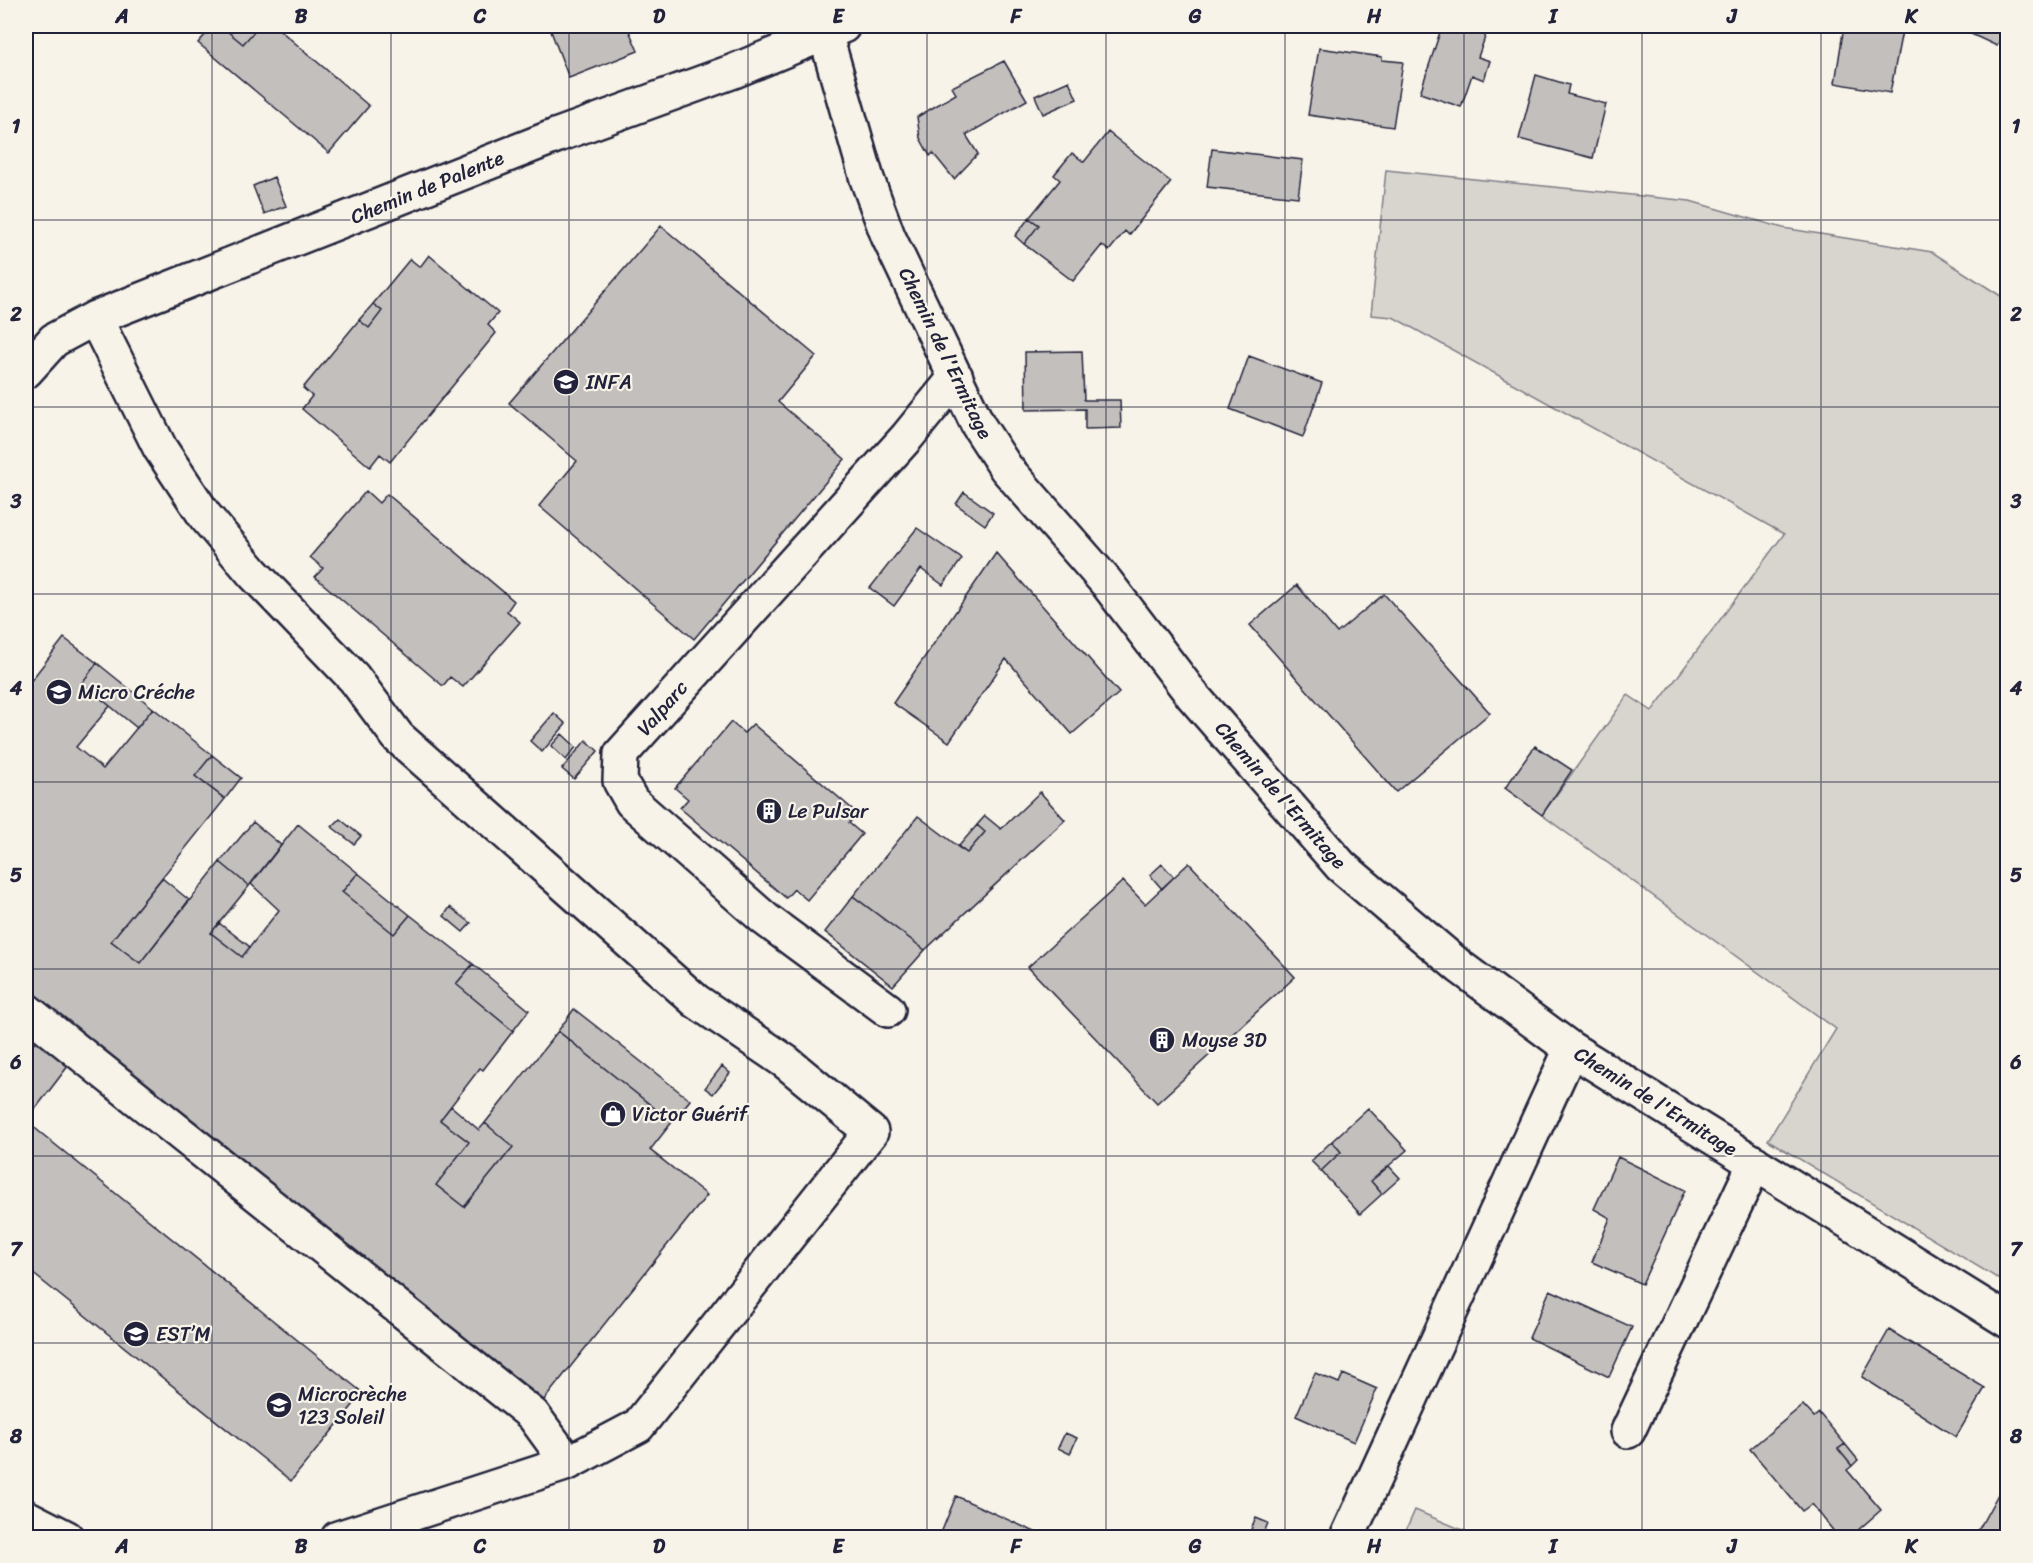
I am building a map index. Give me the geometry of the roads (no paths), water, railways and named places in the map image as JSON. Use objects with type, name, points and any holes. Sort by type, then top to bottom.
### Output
[{"type":"street","name":"Chemin de Palente","points":[[26,371],[40,344],[95,318],[558,135],[734,71],[831,28]]},
{"type":"street","name":"Chemin de l'Ermitage","points":[[831,28],[867,179],[884,226],[978,425],[1006,468],[1106,582],[1193,696],[1341,866],[1460,967],[1571,1049],[2007,1321]]},
{"type":"street","points":[[95,318],[160,448],[205,516],[253,573],[354,678],[398,738],[696,1001],[786,1062],[871,1132],[638,1426],[568,1463],[338,1538]]},
{"type":"street","name":"Valparc","points":[[888,1010],[765,919],[632,802],[620,781],[621,754],[908,437],[956,377]]},
{"type":"street","points":[[26,1010],[533,1415],[568,1463]]},
{"type":"street","points":[[1347,1538],[1571,1049]]},
{"type":"street","points":[[1628,1431],[1755,1163]]},
{"type":"street","points":[[26,1517],[67,1538]]},
{"type":"place","name":"INFA","points":[[566,382]]},
{"type":"place","name":"Micro Créche","points":[[59,692]]},
{"type":"place","name":"Le Pulsar","points":[[769,811]]},
{"type":"place","name":"Moyse 3D","points":[[1162,1040]]},
{"type":"place","name":"Victor Guérif","points":[[613,1114]]},
{"type":"place","name":"EST’M","points":[[136,1334]]},
{"type":"place","name":"Microcrèche 123 Soleil","points":[[279,1405]]}]
